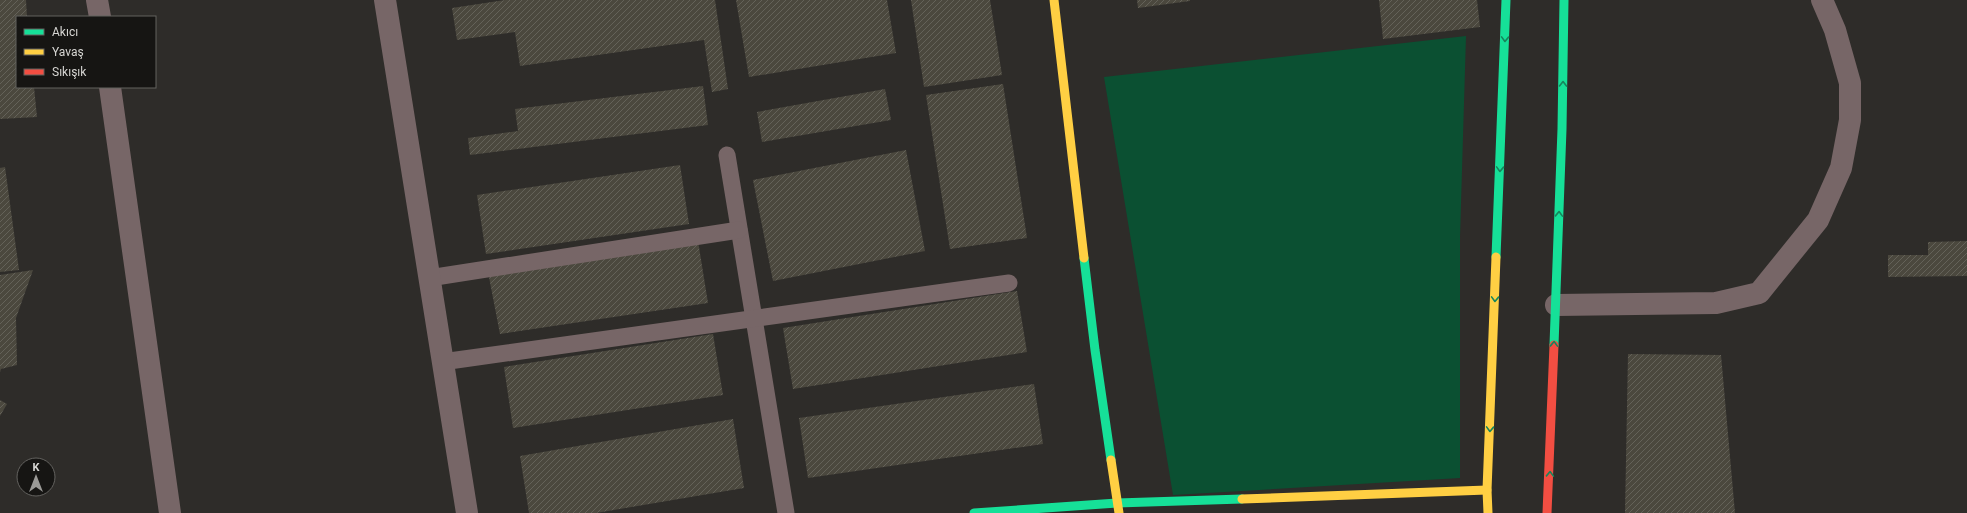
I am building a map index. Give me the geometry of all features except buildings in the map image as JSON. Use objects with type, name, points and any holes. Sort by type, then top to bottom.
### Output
[{"type":"street","points":[[97,0],[100,16]]},
{"type":"street","points":[[385,0],[467,513]]},
{"type":"street","points":[[1054,0],[1095,350],[1119,513]]},
{"type":"street","points":[[1488,513],[1487,490],[1506,0]]},
{"type":"street","points":[[1547,513],[1556,305],[1564,0]]},
{"type":"street","points":[[1556,305],[1716,303],[1759,293],[1818,220],[1841,168],[1850,120],[1850,83],[1835,30],[1822,0]]},
{"type":"street","points":[[110,88],[170,513]]},
{"type":"street","points":[[974,513],[1117,503],[1487,490]]},
{"type":"lane","points":[[727,155],[786,513]]},
{"type":"lane","points":[[429,278],[739,230]]},
{"type":"lane","points":[[442,362],[1009,283]]},
{"type":"green space","points":[[1466,36],[1460,237],[1460,478],[1173,495],[1104,77]]},
{"type":"traffic: fast","points":[[1496,257],[1506,0]]},
{"type":"traffic: fast","points":[[1554,345],[1562,129],[1564,0]]},
{"type":"traffic: fast","points":[[1084,258],[1095,350],[1111,460]]},
{"type":"traffic: fast","points":[[974,513],[1117,503],[1242,499]]},
{"type":"traffic: slow","points":[[1054,0],[1084,258]]},
{"type":"traffic: slow","points":[[1488,513],[1487,490],[1496,257]]},
{"type":"traffic: slow","points":[[1111,460],[1119,513]]},
{"type":"traffic: slow","points":[[1242,499],[1487,490]]},
{"type":"traffic: jam","points":[[1547,513],[1554,345]]}]
